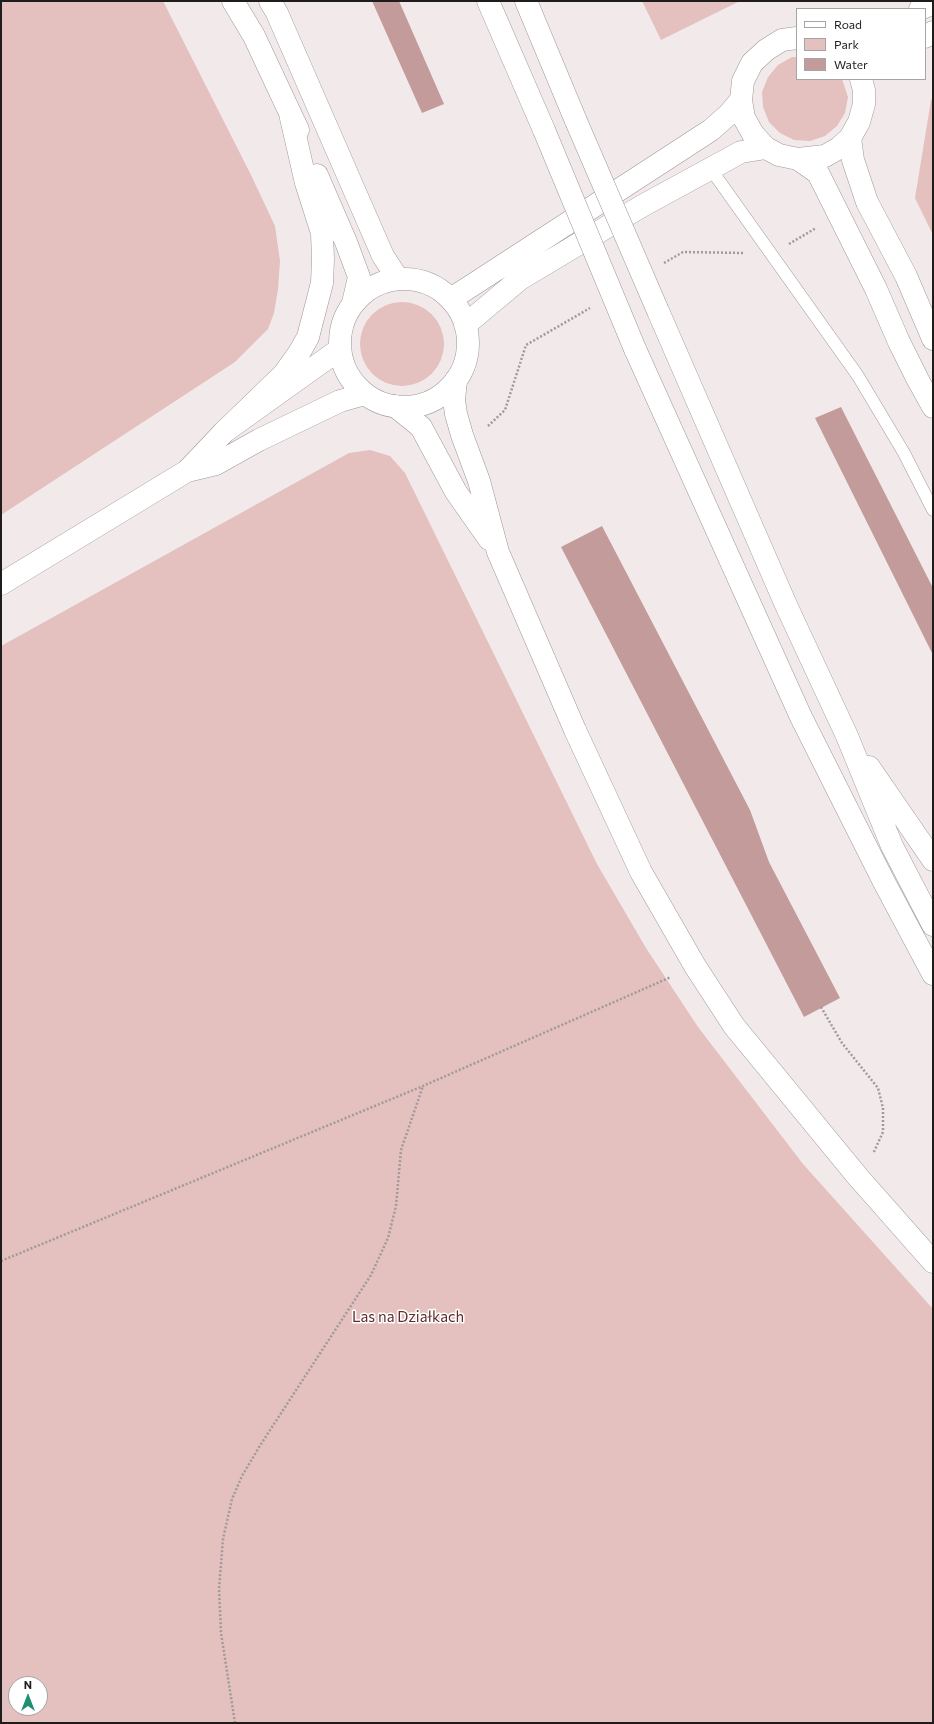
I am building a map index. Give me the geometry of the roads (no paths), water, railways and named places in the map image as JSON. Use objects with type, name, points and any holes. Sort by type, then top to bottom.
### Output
[{"type":"main road","points":[[233,1],[254,36],[291,118],[301,136],[346,242],[359,277],[353,303],[345,317],[340,332],[342,362],[348,374],[355,385],[365,394],[379,402],[394,406],[412,406],[429,402],[444,393],[456,380],[466,361],[468,339],[465,325],[463,317],[451,299],[435,287],[417,280],[398,279],[373,286],[353,303]]},
{"type":"main road","points":[[270,1],[277,13],[383,256],[398,279]]},
{"type":"main road","points":[[488,1],[544,130],[635,349],[801,717],[884,882],[933,974]]},
{"type":"main road","points":[[526,1],[576,121],[782,598],[847,736],[892,846],[933,925]]},
{"type":"main road","points":[[922,8],[933,2]]},
{"type":"main road","points":[[796,38],[782,40],[766,50],[752,63],[744,81],[741,100],[744,118],[753,134],[766,148],[779,156],[798,159],[825,156],[838,148],[850,138],[859,122],[864,104],[867,83]]},
{"type":"main road","points":[[451,299],[711,130],[729,114],[741,100]]},
{"type":"main road","points":[[1,584],[187,471],[224,432],[284,374],[299,353],[308,337],[322,283],[323,260],[322,233],[306,183],[291,118]]},
{"type":"main road","points":[[850,138],[853,160],[867,202],[906,276],[933,339]]},
{"type":"main road","points":[[465,325],[520,279],[642,206],[741,152],[766,148]]},
{"type":"main road","points":[[798,159],[818,173],[876,289],[914,374],[933,407]]},
{"type":"main road","points":[[224,432],[340,349]]},
{"type":"main road","points":[[456,380],[454,400],[456,414],[462,436],[479,481],[498,552],[575,730],[640,872],[695,966],[734,1026],[855,1173],[933,1262]]},
{"type":"main road","points":[[187,471],[216,464],[259,440],[340,401],[365,394]]},
{"type":"main road","points":[[394,406],[421,427],[456,492],[498,552]]},
{"type":"main road","points":[[847,736],[933,860]]},
{"type":"lane","points":[[710,168],[858,376],[904,453],[933,510]]},
{"type":"water","points":[[372,1],[399,1],[444,104],[422,113]]},
{"type":"water","points":[[841,407],[933,588],[933,655],[815,418]]},
{"type":"water","points":[[602,526],[750,810],[769,862],[840,998],[804,1017],[561,547]]},
{"type":"park label","name":"Las na Działkach","points":[[408,1317]]}]
